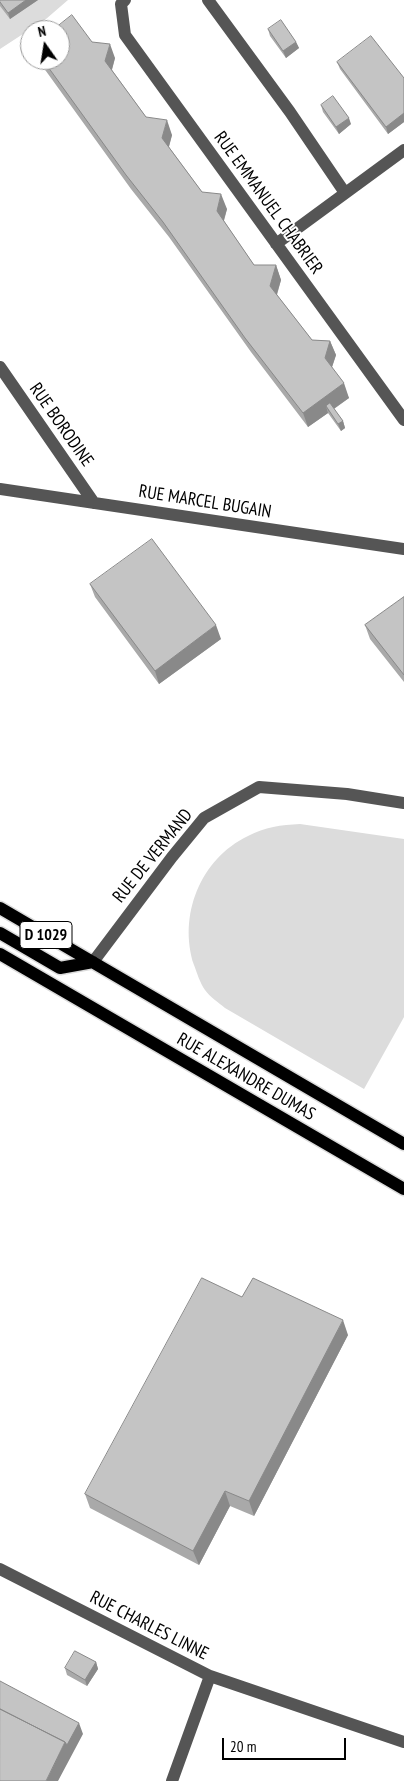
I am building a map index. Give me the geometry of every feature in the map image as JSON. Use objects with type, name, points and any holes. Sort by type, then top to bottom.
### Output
[{"type":"main road","name":"D 1029","points":[[0,908],[93,962]]},
{"type":"main road","name":"D 1029","points":[[0,934],[60,968],[93,962]]},
{"type":"main road","name":"RUE ALEXANDRE DUMAS","points":[[0,954],[404,1190]]},
{"type":"main road","name":"RUE ALEXANDRE DUMAS","points":[[93,962],[404,1144]]},
{"type":"street","name":"RUE EMMANUEL CHABRIER","points":[[125,0],[121,4],[125,35],[404,420]]},
{"type":"street","points":[[208,0],[290,112],[345,193]]},
{"type":"street","points":[[276,244],[404,150]]},
{"type":"street","name":"RUE BORODINE","points":[[0,367],[94,502]]},
{"type":"street","name":"RUE MARCEL BUGAIN","points":[[0,489],[404,549]]},
{"type":"street","name":"RUE DE VERMAND","points":[[93,962],[172,857],[204,818],[259,787],[347,794],[404,803]]},
{"type":"street","name":"RUE CHARLES LINNE","points":[[0,1569],[210,1676],[172,1781]]},
{"type":"street","points":[[210,1676],[404,1742]]},
{"type":"shaded area","points":[[0,0],[68,0],[44,20],[20,20],[20,36],[0,49]]},
{"type":"shaded area","points":[[300,824],[404,839],[404,1017],[364,1089],[225,1008],[205,990],[194,965],[190,946],[189,927],[191,909],[197,891],[217,859],[231,846],[261,830]]},
{"type":"building","points":[[0,0],[26,0],[8,13]]},
{"type":"building","points":[[72,15],[92,42],[110,44],[105,61],[146,117],[167,120],[162,138],[202,192],[221,194],[217,211],[254,265],[276,265],[270,286],[312,340],[330,341],[325,358],[344,383],[303,413],[245,338],[163,222],[126,175],[50,70],[70,70],[70,20],[66,20]]},
{"type":"building","points":[[281,20],[296,42],[283,51],[268,29]]},
{"type":"building","points":[[371,36],[404,78],[404,113],[386,127],[337,62]]},
{"type":"building","points":[[333,96],[349,118],[336,127],[321,105]]},
{"type":"building","points":[[330,403],[343,421],[338,424],[326,406]]},
{"type":"building","points":[[152,539],[216,625],[155,671],[90,584]]},
{"type":"building","points":[[404,597],[404,675],[365,625]]},
{"type":"building","points":[[202,1278],[242,1297],[253,1278],[343,1320],[249,1501],[225,1491],[193,1551],[85,1494]]},
{"type":"building","points":[[75,1651],[96,1662],[85,1680],[65,1668]]},
{"type":"building","points":[[0,1681],[79,1723],[67,1745],[65,1742],[0,1709]]},
{"type":"building","points":[[0,1709],[65,1742],[46,1781],[0,1781]]}]
